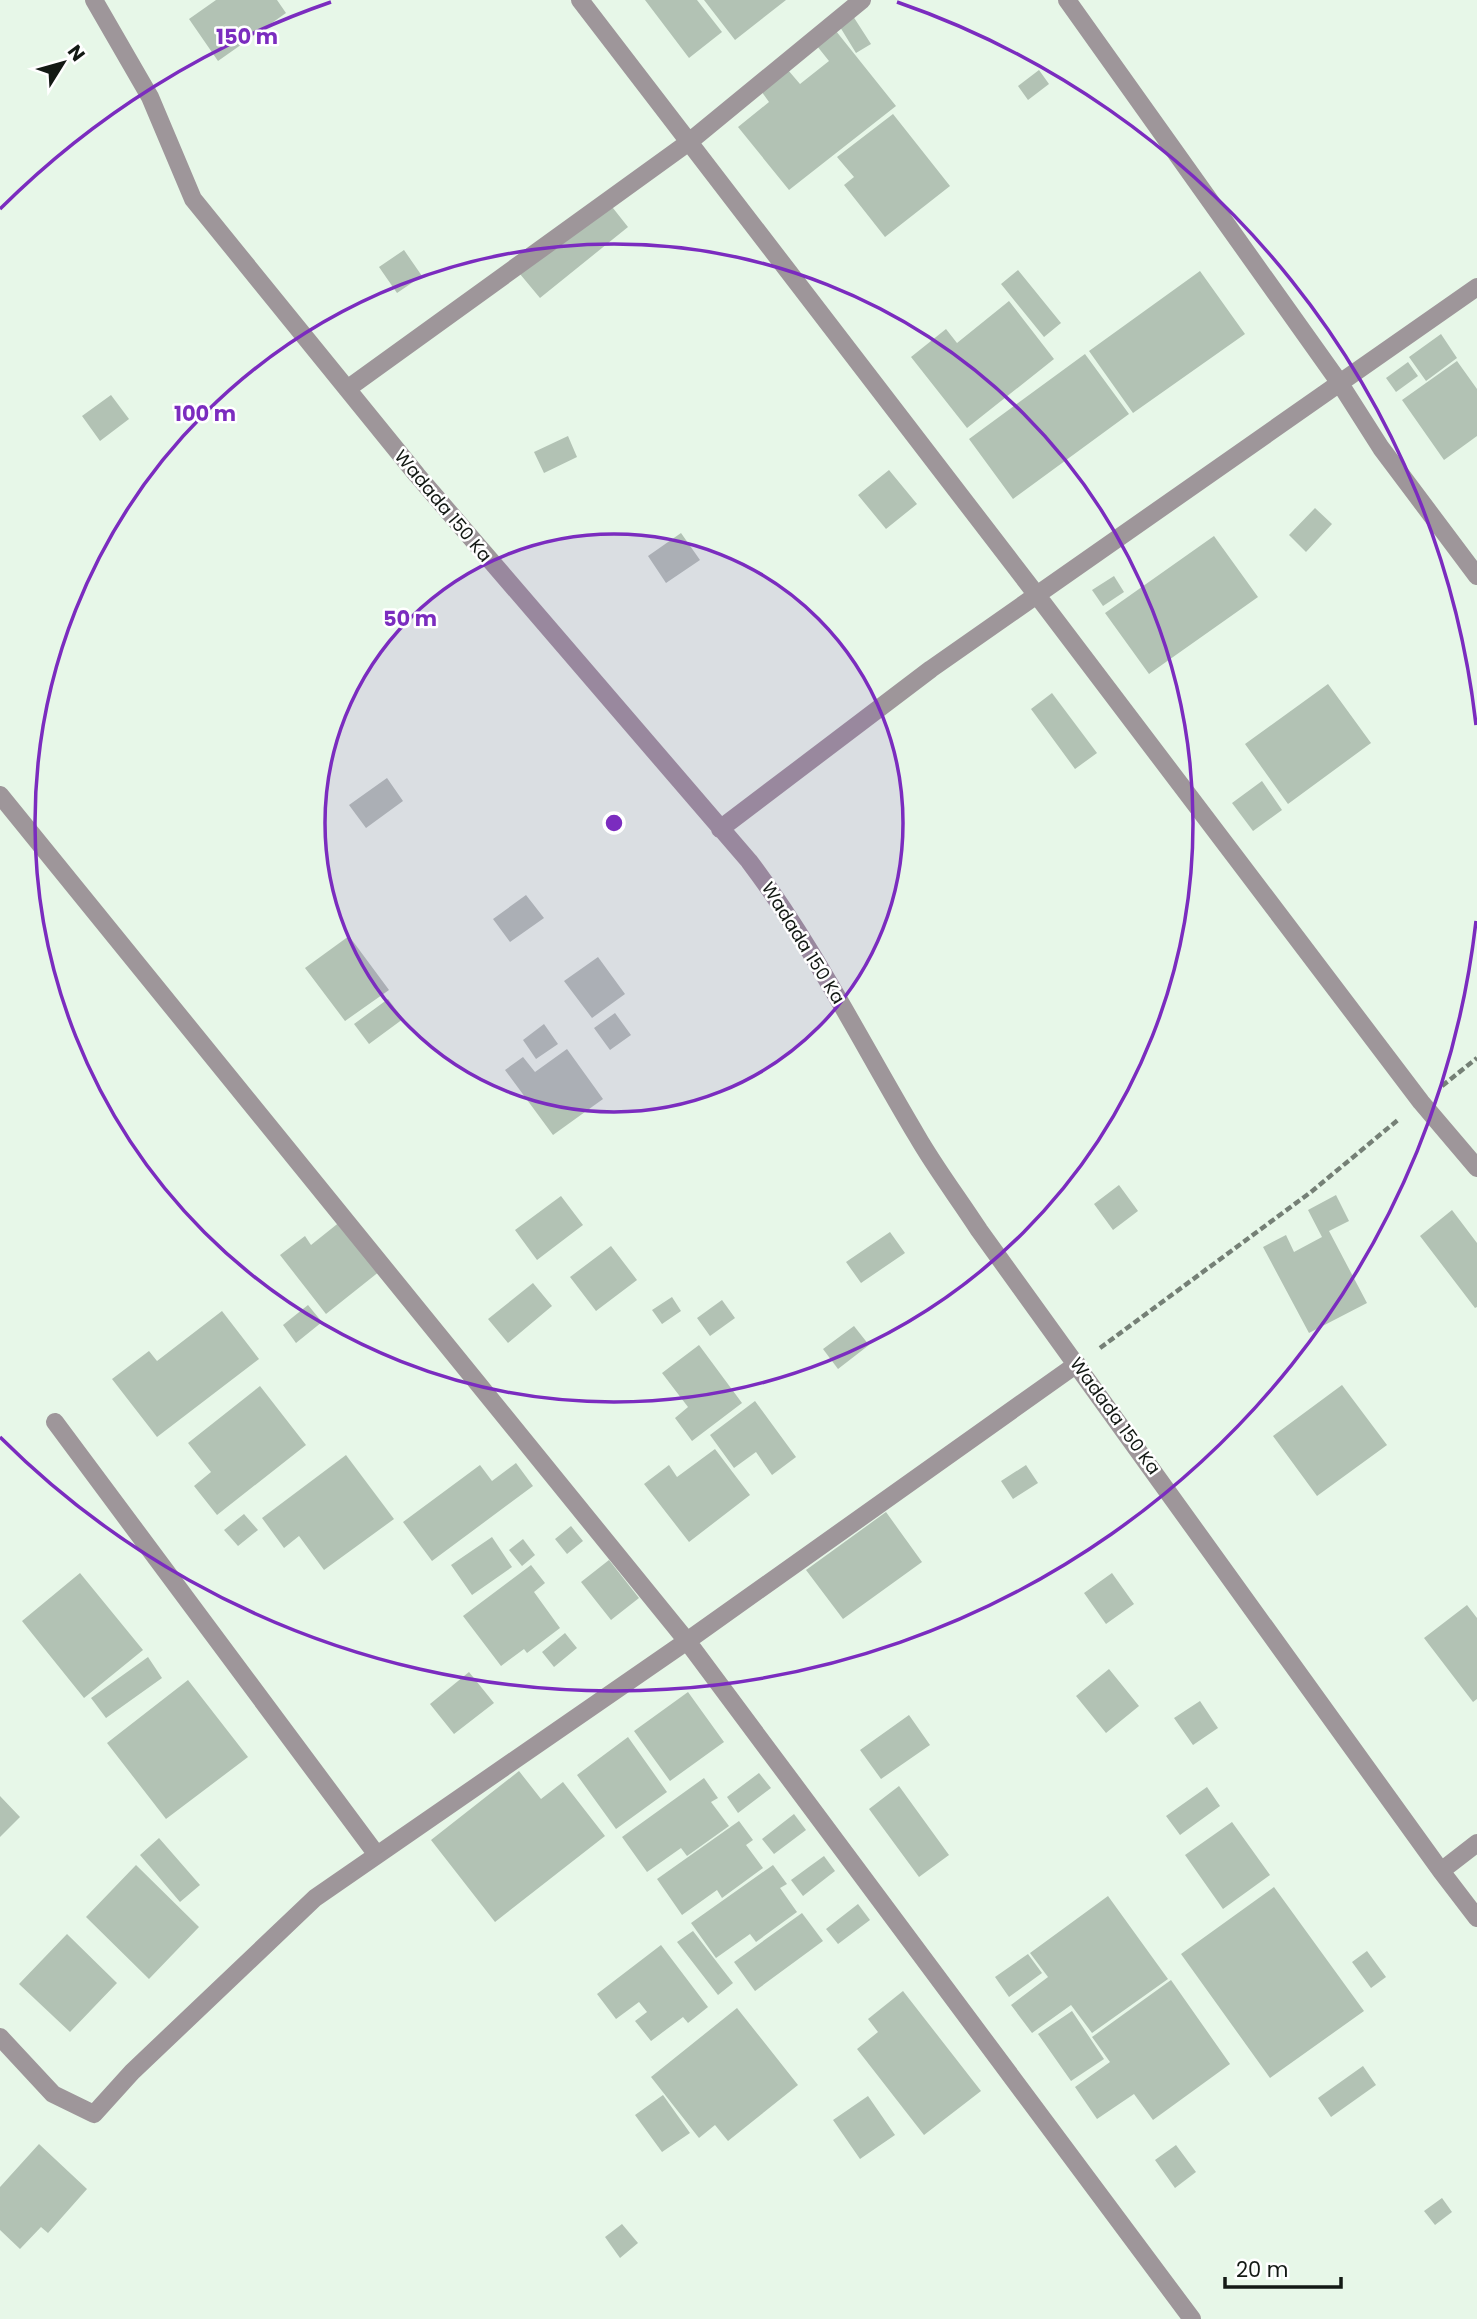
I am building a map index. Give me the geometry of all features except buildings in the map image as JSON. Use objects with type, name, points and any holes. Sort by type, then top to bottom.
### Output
[{"type":"street","name":"Wadada 150 Ka","points":[[93,0],[150,97],[193,199],[519,595],[750,861],[775,895],[858,1031],[918,1138],[979,1230],[1477,1918]]},
{"type":"street","points":[[580,0],[1036,594],[1421,1102],[1477,1168]]},
{"type":"street","points":[[347,389],[689,142],[862,0]]},
{"type":"street","points":[[1067,0],[1339,382],[1381,448],[1477,576]]},
{"type":"street","points":[[720,829],[931,669],[1477,287]]},
{"type":"street","points":[[0,795],[687,1641],[1192,2319]]},
{"type":"street","points":[[0,2037],[53,2094],[94,2114],[141,2063],[315,1898],[687,1641],[1077,1364]]},
{"type":"street","points":[[55,1422],[377,1855]]},
{"type":"street","points":[[1441,1871],[1477,1843]]},
{"type":"path","points":[[1077,1364],[1311,1192],[1477,1058]]}]
